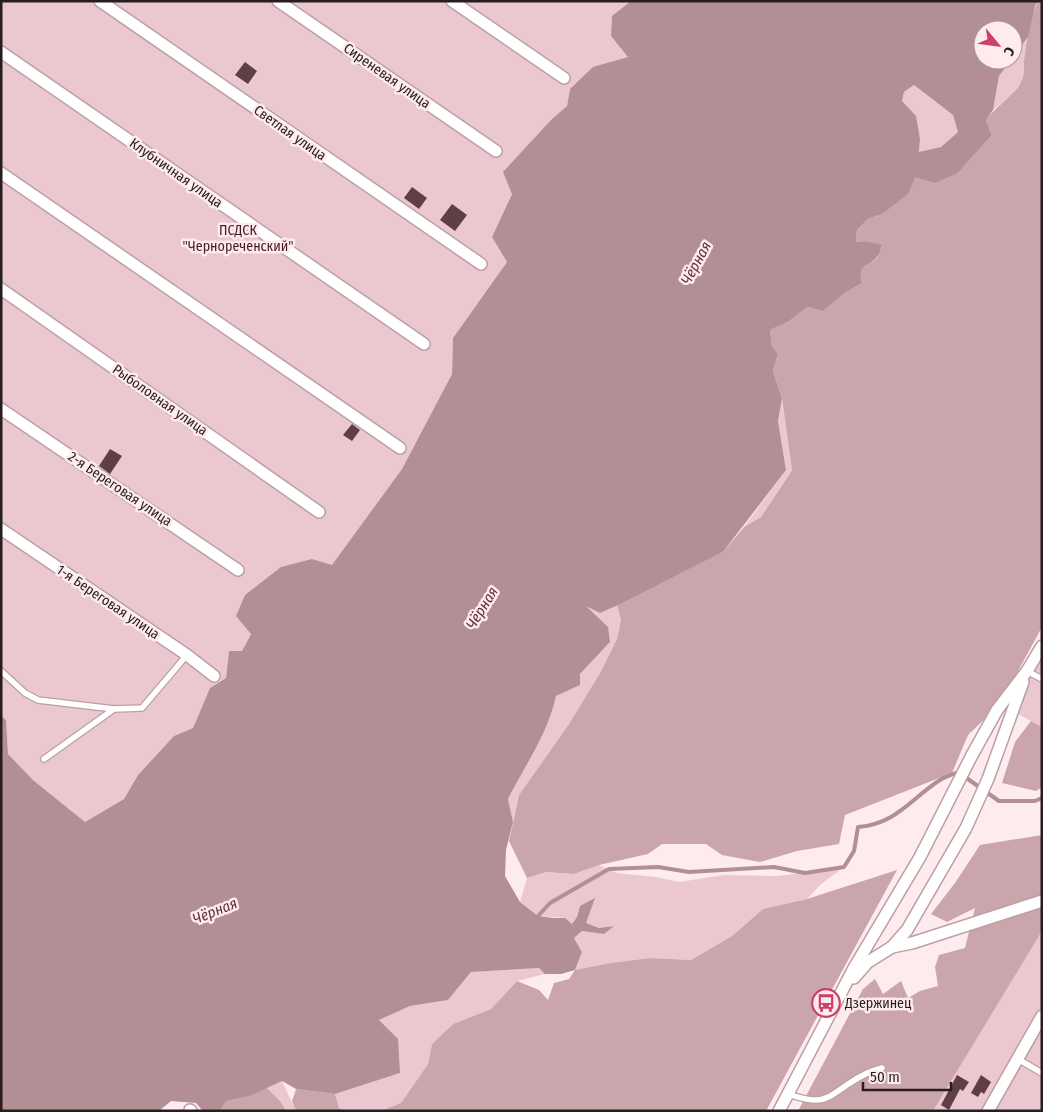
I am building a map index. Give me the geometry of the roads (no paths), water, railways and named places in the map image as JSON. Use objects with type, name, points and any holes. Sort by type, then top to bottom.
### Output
[{"type":"street","name":"Светлая улица","points":[[100,1],[481,264]]},
{"type":"street","name":"Сиреневая улица","points":[[278,1],[496,151]]},
{"type":"street","points":[[452,1],[564,78]]},
{"type":"street","name":"Клубничная улица","points":[[1,52],[424,344]]},
{"type":"street","points":[[1,173],[400,448]]},
{"type":"street","name":"Рыболовная улица","points":[[1,289],[319,512]]},
{"type":"street","name":"2-я Береговая улица","points":[[1,409],[238,570]]},
{"type":"street","name":"1-я Береговая улица","points":[[1,529],[214,676]]},
{"type":"street","points":[[779,1111],[854,968],[920,857],[971,757],[998,710],[1027,671],[1042,646]]},
{"type":"street","points":[[842,992],[868,962],[892,947],[907,930],[973,813],[988,779],[1027,671]]},
{"type":"street","points":[[892,947],[912,943],[1042,901]]},
{"type":"street","points":[[988,1111],[1042,1016]]},
{"type":"lane","points":[[1,671],[25,693],[38,700],[114,709],[142,708],[186,655]]},
{"type":"lane","points":[[1027,671],[1042,679]]},
{"type":"lane","points":[[44,759],[114,709]]},
{"type":"lane","points":[[1018,1059],[1042,1072]]},
{"type":"lane","points":[[788,1094],[816,1100],[830,1098],[848,1083],[868,1072],[882,1068]]},
{"type":"water","name":"Чёрная","points":[[631,1],[1038,1],[1035,6],[1028,37],[1023,44],[1023,20],[973,20],[973,70],[1004,70],[999,76],[993,110],[986,120],[992,135],[958,173],[935,183],[915,177],[908,194],[882,214],[868,219],[857,230],[856,242],[865,241],[882,245],[878,256],[862,268],[862,283],[845,293],[823,311],[808,307],[788,322],[770,330],[772,346],[778,354],[773,371],[782,398],[778,421],[786,470],[723,552],[600,613],[586,606],[608,627],[610,642],[580,674],[580,685],[556,696],[542,736],[508,799],[513,822],[506,850],[505,876],[520,902],[538,916],[565,918],[572,924],[577,917],[580,906],[595,898],[586,923],[599,928],[614,926],[604,934],[582,931],[574,938],[582,952],[575,970],[561,974],[545,974],[539,968],[471,972],[448,1000],[410,1006],[379,1020],[398,1039],[400,1073],[335,1094],[296,1089],[282,1081],[250,1096],[226,1101],[220,1111],[203,1111],[196,1103],[171,1101],[159,1111],[1,1111],[1,716],[6,720],[8,754],[33,780],[85,822],[124,799],[138,775],[174,736],[193,728],[210,688],[226,678],[229,651],[242,651],[251,634],[236,616],[245,595],[281,567],[312,559],[332,565],[402,469],[452,374],[453,338],[507,262],[492,237],[512,194],[503,172],[552,119],[567,106],[570,89],[593,67],[628,57],[611,36],[612,16]],"holes":[[[914,85],[953,115],[958,132],[941,147],[919,152],[920,139],[916,116],[902,101],[904,92]]]},
{"type":"waterway","points":[[538,916],[550,903],[609,869],[658,867],[689,872],[774,867],[805,873],[844,867],[854,851],[858,827],[871,825],[892,816],[901,811],[939,780],[958,772],[999,801],[1035,801],[1042,798]]},
{"type":"place","name":"Дзержинец","points":[[826,1003]]},
{"type":"park label","name":"ПСДСК \"Чернореченский\"","points":[[238,238]]}]
